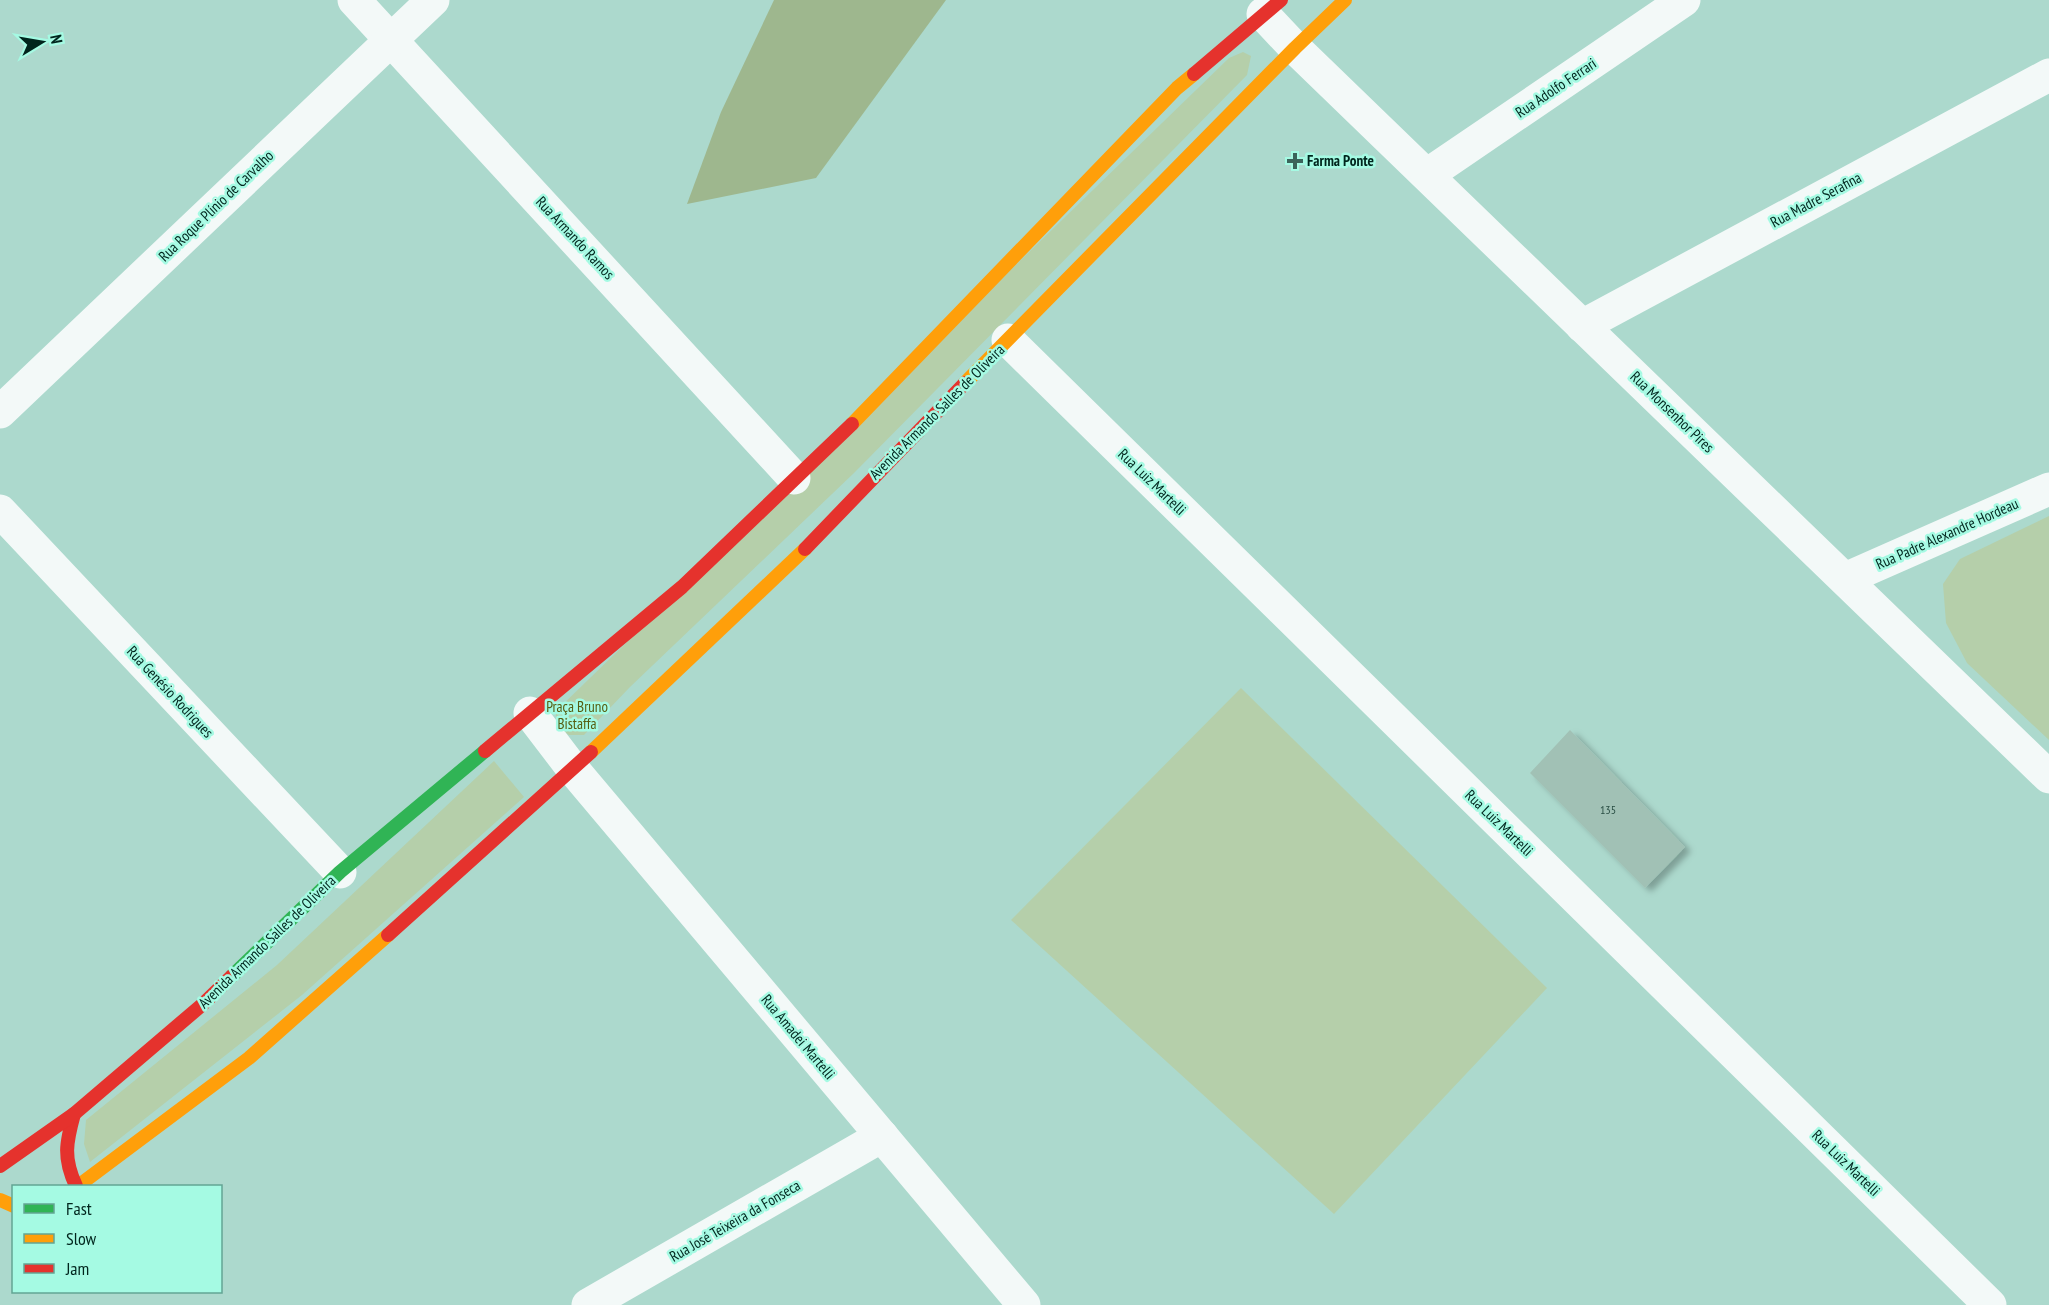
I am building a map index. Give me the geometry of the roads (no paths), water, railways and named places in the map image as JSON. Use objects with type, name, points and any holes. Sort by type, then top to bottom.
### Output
[{"type":"main road","name":"Avenida Armando Salles de Oliveira","points":[[78,1185],[249,1058],[551,790],[799,555],[1295,48],[1345,0]]},
{"type":"main road","name":"Avenida Armando Salles de Oliveira","points":[[0,1166],[74,1114],[203,1004],[340,872],[682,587],[794,478],[827,450],[1178,88],[1272,7]]},
{"type":"main road","points":[[74,1114],[64,1146],[69,1172],[76,1185]]},
{"type":"main road","points":[[0,1200],[11,1212]]},
{"type":"street","name":"Rua Armando Ramos","points":[[354,0],[794,478]]},
{"type":"street","name":"Rua Roque Plínio de Carvalho","points":[[0,412],[433,0]]},
{"type":"street","name":"Rua Adolfo Ferrari","points":[[1427,175],[1684,0]]},
{"type":"street","name":"Avenida Armando Salles de Oliveira","points":[[1272,7],[1295,48]]},
{"type":"street","name":"Rua Monsenhor Pires","points":[[1295,48],[2049,777]]},
{"type":"street","name":"Rua Madre Serafina","points":[[1582,326],[2049,75]]},
{"type":"street","name":"Rua Luiz Martelli","points":[[1008,340],[1990,1305]]},
{"type":"street","name":"Rua Padre Alexandre Hordeau","points":[[1845,579],[2049,489]]},
{"type":"street","name":"Rua Genésio Rodrigues","points":[[0,512],[340,872]]},
{"type":"street","points":[[530,713],[573,768]]},
{"type":"street","name":"Rua Amadei Martelli","points":[[573,768],[1024,1305]]},
{"type":"street","name":"Rua José Teixeira da Fonseca","points":[[588,1305],[882,1137]]},
{"type":"place","name":"Farma Ponte","points":[[1295,161]]},
{"type":"park label","name":"Praça Bruno Bistaffa","points":[[577,716]]}]
